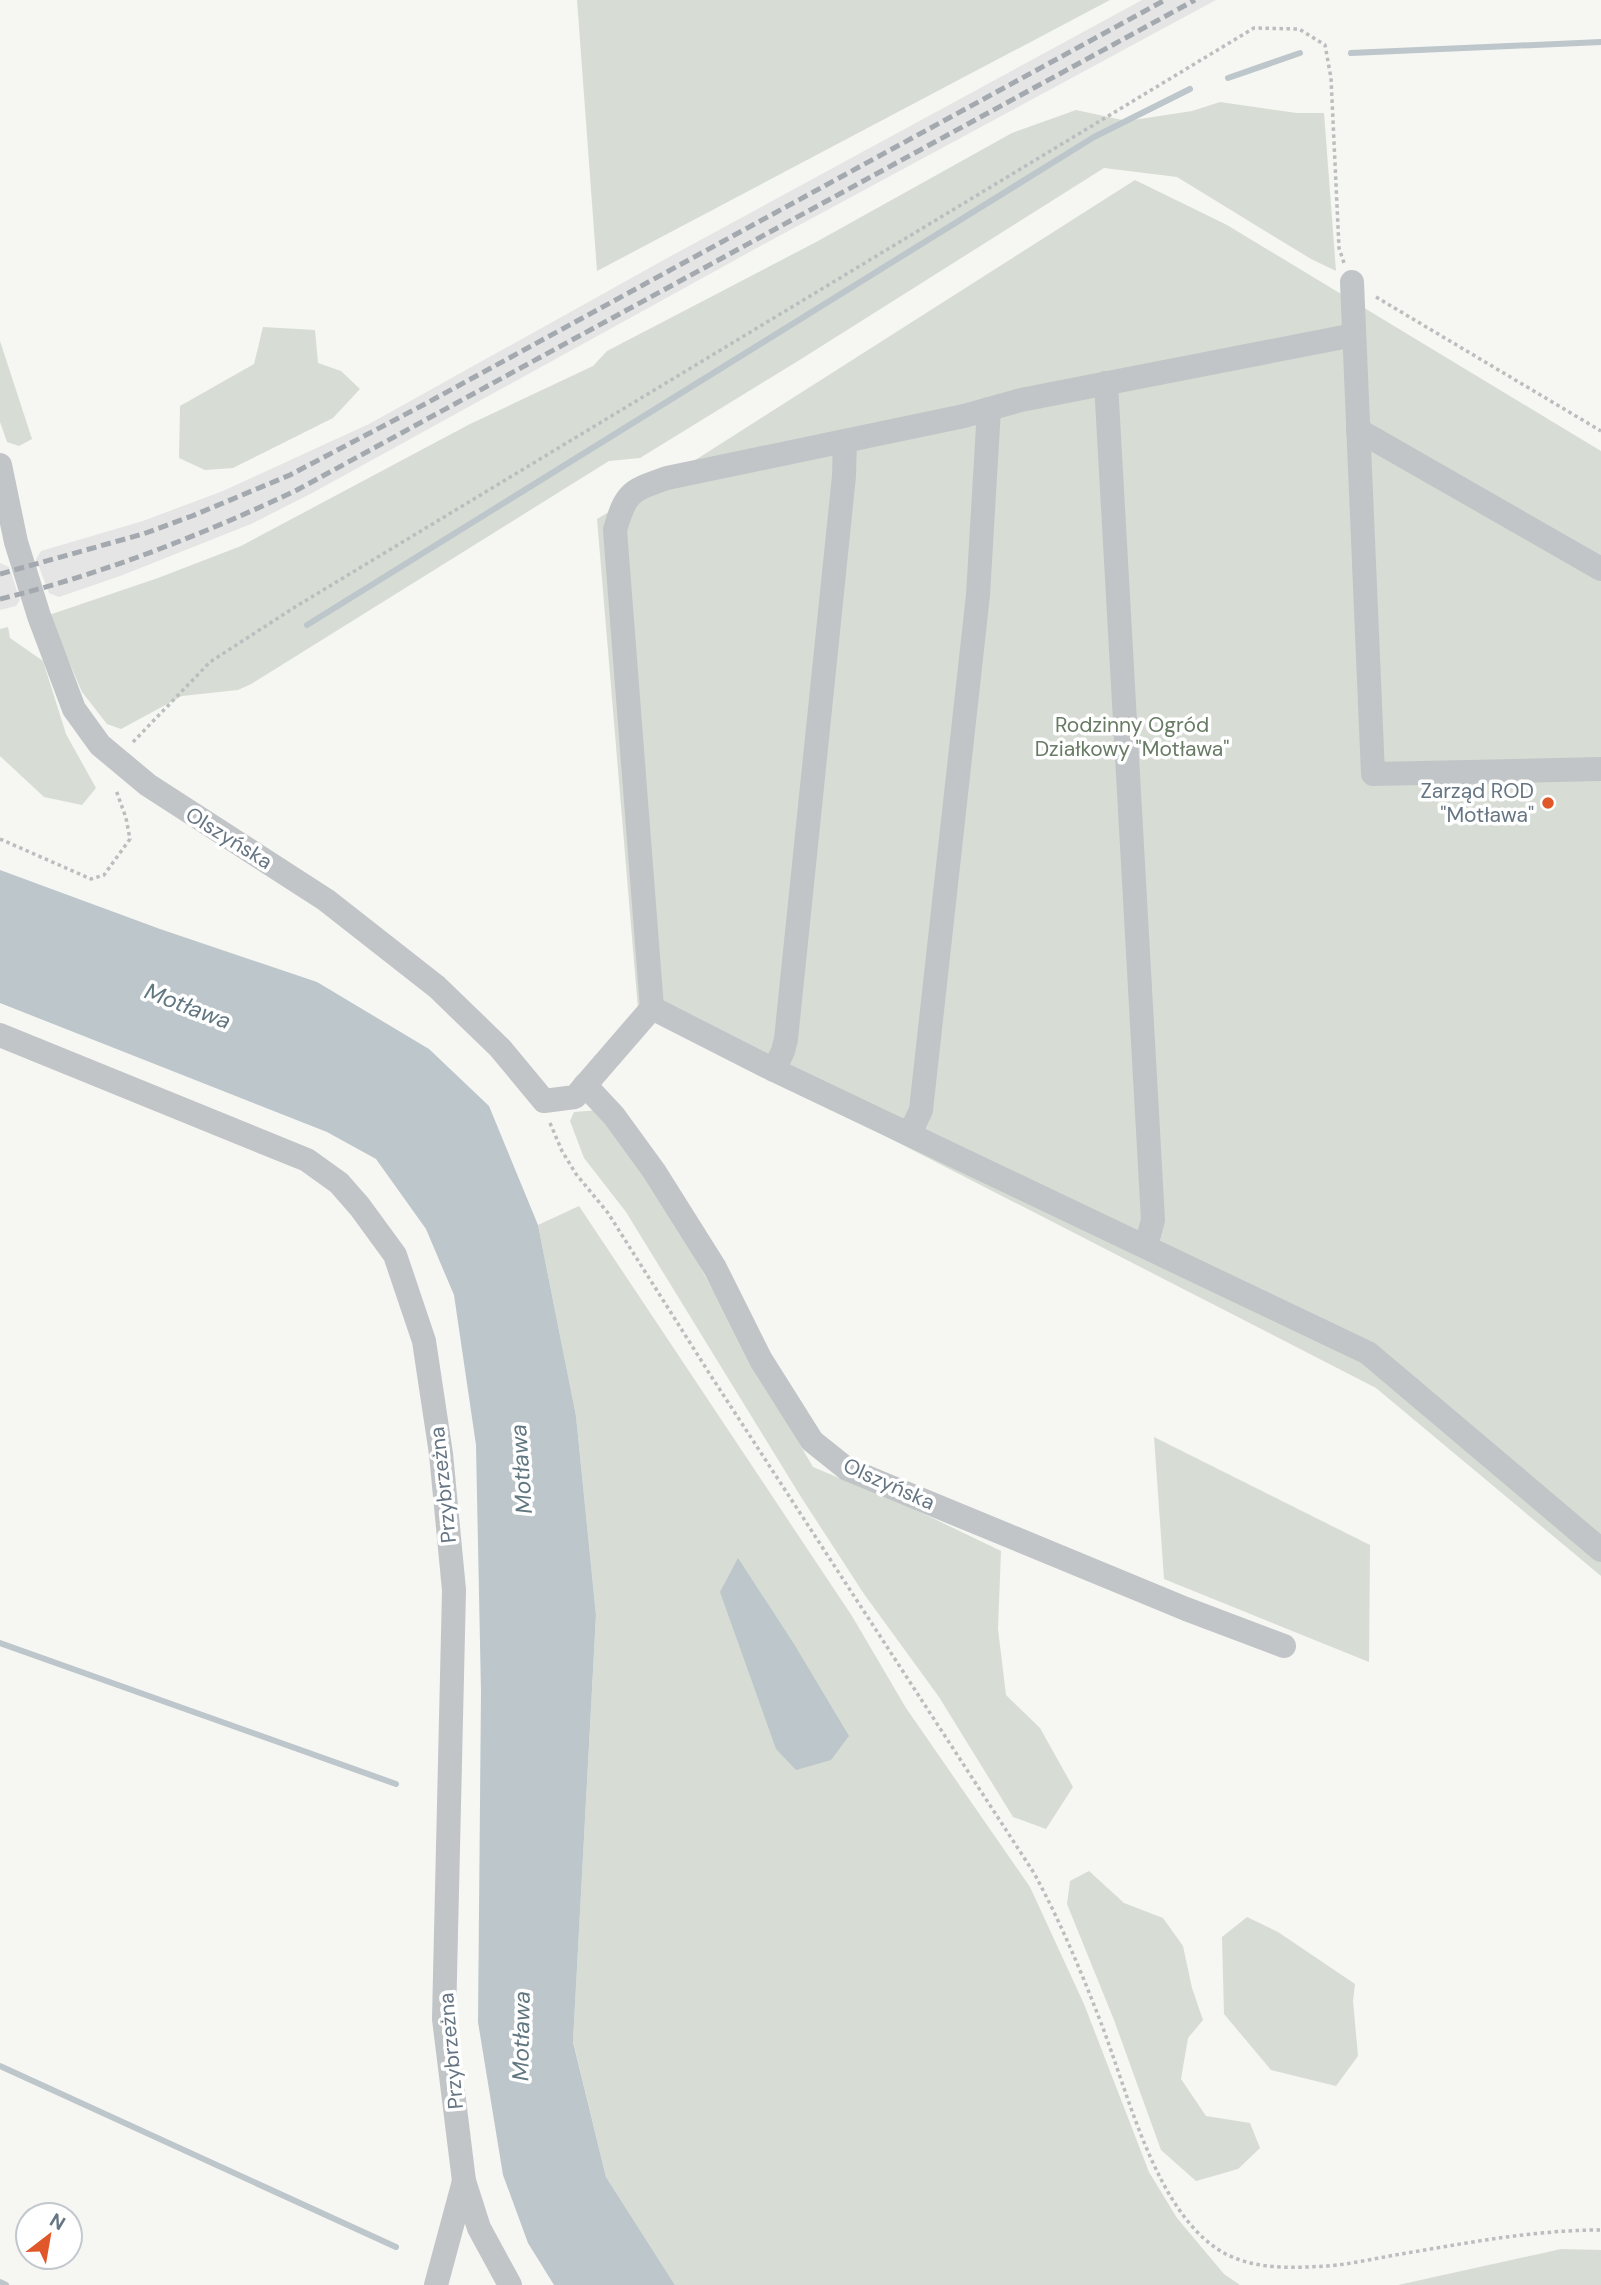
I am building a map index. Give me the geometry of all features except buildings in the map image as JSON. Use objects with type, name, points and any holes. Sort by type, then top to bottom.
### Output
[{"type":"street","points":[[1352,282],[1373,774],[1601,769]]},
{"type":"street","points":[[544,1101],[575,1097],[650,1011],[615,530],[621,506],[635,490],[667,478],[845,441],[1021,400],[1354,335]]},
{"type":"street","points":[[1106,383],[1153,1220],[1143,1245]]},
{"type":"street","points":[[905,1132],[914,1125],[921,1110],[978,595],[989,409]]},
{"type":"street","points":[[1358,430],[1601,569]]},
{"type":"street","points":[[774,1070],[786,1039],[844,476],[845,441]]},
{"type":"street","name":"Olszyńska","points":[[0,465],[19,551],[39,616],[74,709],[115,770],[148,785],[326,900],[436,986],[500,1048],[544,1101]]},
{"type":"street","points":[[650,1011],[1368,1353],[1601,1550]]},
{"type":"street","name":"Przybrzeżna","points":[[0,1034],[307,1160],[339,1183],[395,1255],[425,1341],[441,1454],[454,1590],[444,2019],[464,2181],[480,2228],[510,2285]]},
{"type":"street","name":"Olszyńska","points":[[585,1085],[614,1116],[654,1171],[715,1268],[761,1360],[812,1441],[847,1469],[1284,1646]]},
{"type":"street","name":"Przybrzeżna","points":[[436,2285],[464,2181]]},
{"type":"path","points":[[0,839],[91,879],[104,875],[130,839],[115,770],[210,662],[1254,28],[1299,29],[1325,45],[1331,78],[1339,248],[1352,282],[1601,431]]},
{"type":"path","points":[[544,1101],[562,1151],[576,1174],[608,1213],[1034,1872],[1056,1913],[1083,1976],[1151,2160],[1168,2194],[1204,2238],[1224,2253],[1249,2263],[1281,2268],[1332,2265],[1523,2234],[1601,2230]]},
{"type":"shaded area","points":[[1142,0],[1216,0],[766,243],[314,492],[251,524],[120,576],[59,597],[49,593],[36,559],[41,551],[143,521],[223,491],[369,424]]},
{"type":"shaded area","points":[[0,563],[9,567],[20,600],[16,606],[0,610]]},
{"type":"green space","points":[[577,0],[1110,0],[597,271]]},
{"type":"green space","points":[[1220,102],[1297,113],[1324,113],[1336,271],[1311,259],[1177,177],[1104,168],[640,458],[609,461],[251,684],[238,690],[182,696],[121,729],[107,724],[82,692],[49,615],[241,546],[470,424],[593,366],[607,351],[818,241],[1012,133],[1076,110],[1127,121],[1192,111]]},
{"type":"green space","name":"Rodzinny Ogród Działkowy \"Motława\"","points":[[1135,180],[1227,225],[1601,451],[1601,1576],[1376,1388],[638,1009],[597,519],[667,478]]},
{"type":"green space","points":[[263,327],[315,330],[318,363],[341,371],[360,389],[333,418],[233,468],[205,470],[179,458],[180,406],[254,364]]},
{"type":"green space","points":[[0,341],[32,439],[19,446],[7,442],[0,422]]},
{"type":"green space","points":[[8,627],[10,638],[43,661],[66,734],[96,788],[82,805],[44,797],[0,756],[0,629]]},
{"type":"green space","points":[[598,1110],[662,1197],[813,1467],[920,1512],[1001,1551],[998,1629],[1006,1695],[1040,1728],[1073,1787],[1046,1829],[1013,1817],[939,1697],[864,1594],[801,1497],[626,1212],[584,1158],[570,1121],[574,1112]]},
{"type":"green space","points":[[579,1206],[852,1616],[906,1708],[1030,1887],[1084,2004],[1149,2172],[1177,2218],[1224,2274],[1240,2285],[675,2285],[606,2177],[573,2041],[596,1615],[576,1416],[538,1225]]},
{"type":"green space","points":[[1154,1437],[1370,1545],[1369,1662],[1164,1579]]},
{"type":"green space","points":[[1089,1871],[1124,1903],[1163,1918],[1183,1946],[1192,1988],[1203,2020],[1188,2038],[1181,2079],[1206,2116],[1250,2123],[1260,2148],[1238,2169],[1196,2181],[1161,2150],[1114,2020],[1067,1904],[1070,1881]]},
{"type":"green space","points":[[1247,1917],[1278,1932],[1355,1984],[1353,2001],[1358,2056],[1336,2086],[1271,2070],[1224,2014],[1222,1937]]},
{"type":"green space","points":[[1561,2249],[1601,2250],[1601,2285],[1398,2285]]},
{"type":"water","name":"Motława","points":[[0,870],[160,929],[317,982],[429,1049],[489,1106],[538,1225],[576,1416],[596,1615],[573,2042],[606,2177],[675,2285],[554,2285],[528,2243],[503,2175],[478,2022],[481,1692],[476,1445],[454,1295],[426,1229],[376,1159],[327,1132],[0,1003]]},
{"type":"water","points":[[738,1558],[849,1736],[831,1760],[796,1770],[776,1749],[720,1592]]},
{"type":"waterway","points":[[1351,53],[1601,42]]},
{"type":"waterway","points":[[1228,78],[1300,53]]},
{"type":"waterway","points":[[307,625],[1094,137],[1190,89]]},
{"type":"waterway","points":[[0,1643],[396,1784]]},
{"type":"waterway","points":[[0,2066],[396,2247]]},
{"type":"waterway","points":[[0,2282],[6,2285]]},
{"type":"railway","points":[[0,574],[143,534],[290,475],[1165,0]]},
{"type":"railway","points":[[0,599],[76,578],[152,552],[297,490],[1195,0]]},
{"type":"place","name":"Zarząd ROD \"Motława\"","points":[[1548,803]]}]
